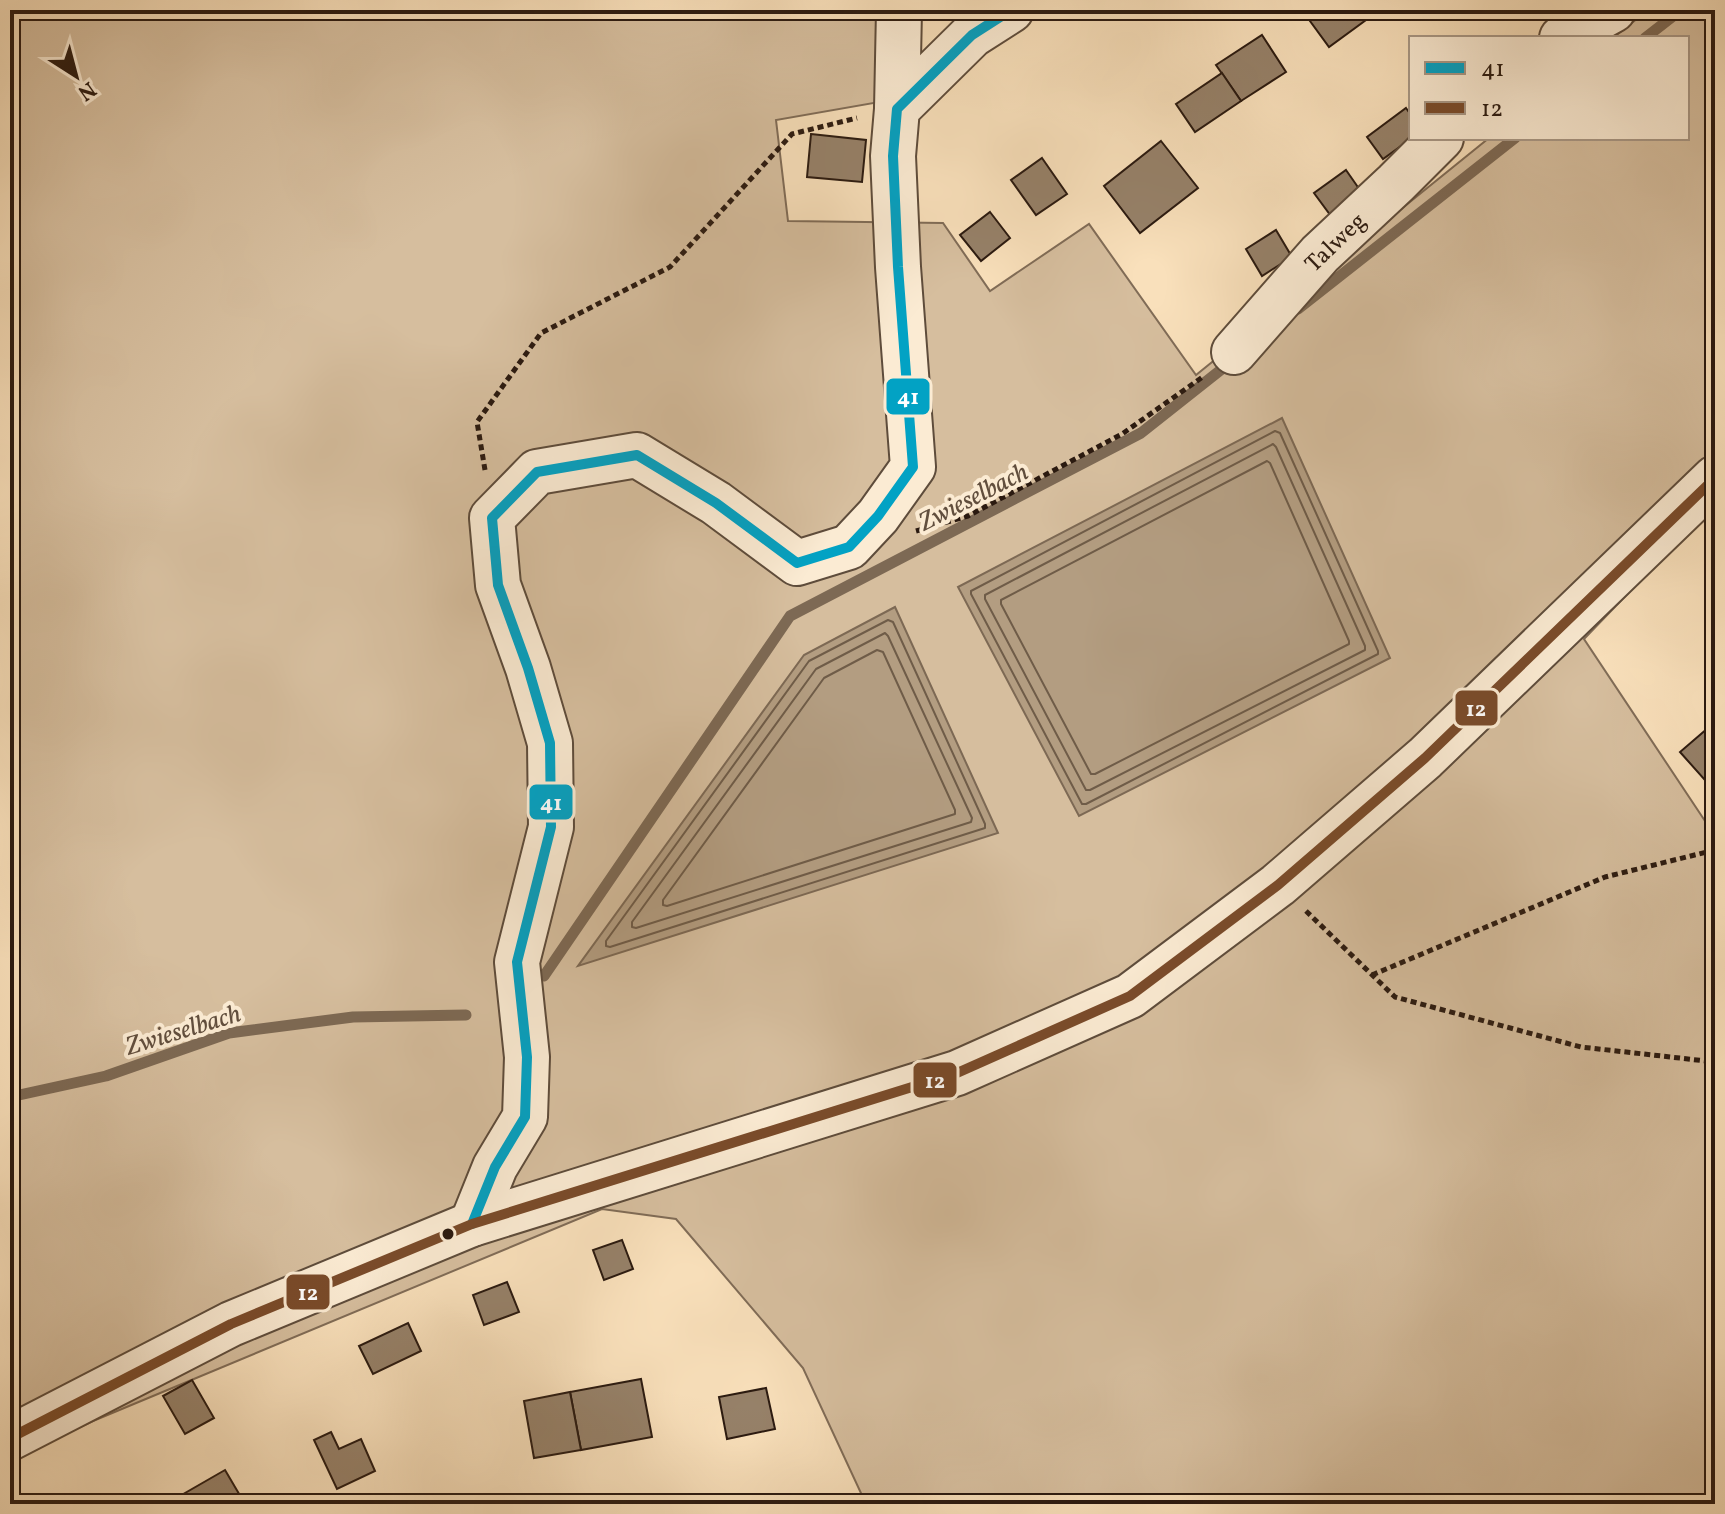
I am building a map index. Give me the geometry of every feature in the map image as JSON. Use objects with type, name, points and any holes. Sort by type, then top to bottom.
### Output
[{"type":"street","points":[[472,1224],[495,1167],[525,1117],[527,1057],[517,962],[551,827],[550,743],[528,668],[498,585],[492,518],[537,472],[637,455],[716,503],[797,563],[849,547],[878,516],[913,467],[893,156],[899,10]]},
{"type":"street","points":[[897,109],[972,35],[1011,10]]},
{"type":"street","points":[[1566,36],[1613,10]]},
{"type":"street","name":"Talweg","points":[[1234,352],[1320,254],[1439,140]]},
{"type":"street","points":[[10,1438],[231,1324],[472,1224],[957,1073],[1130,996],[1278,885],[1425,758],[1715,478]]},
{"type":"path","points":[[492,518],[477,422],[541,333],[670,267],[792,134],[897,109]]},
{"type":"path","points":[[914,531],[968,516],[1122,434],[1234,352]]},
{"type":"path","points":[[1372,975],[1605,877],[1715,850]]},
{"type":"path","points":[[1278,885],[1395,997],[1581,1047],[1715,1062]]},
{"type":"shaded area","points":[[10,10],[895,10],[891,100],[776,120],[788,221],[943,223],[990,291],[1089,224],[1196,375],[1487,140],[1689,140],[1689,36],[1616,36],[1648,10],[1715,10],[1715,503],[1584,639],[1715,836],[1715,1504],[866,1504],[803,1368],[676,1219],[602,1209],[93,1421],[10,1460]]},
{"type":"water","points":[[1282,418],[1390,658],[1079,816],[958,587]]},
{"type":"water","points":[[895,607],[998,833],[578,966],[804,655]]},
{"type":"building","points":[[1302,10],[1359,10],[1366,20],[1329,47]]},
{"type":"building","points":[[1262,35],[1286,72],[1241,101],[1216,65]]},
{"type":"building","points":[[1222,73],[1241,101],[1195,132],[1176,104]]},
{"type":"building","points":[[1406,108],[1409,112],[1409,140],[1383,159],[1367,137]]},
{"type":"building","points":[[811,134],[866,140],[862,182],[807,177]]},
{"type":"building","points":[[1161,141],[1198,188],[1140,233],[1104,186]]},
{"type":"building","points":[[1042,158],[1067,194],[1036,215],[1011,180]]},
{"type":"building","points":[[1346,170],[1362,193],[1331,216],[1314,193]]},
{"type":"building","points":[[990,212],[1010,238],[981,261],[960,235]]},
{"type":"building","points":[[1276,230],[1292,257],[1262,276],[1246,249]]},
{"type":"building","points":[[1715,722],[1715,786],[1712,788],[1680,752]]},
{"type":"building","points":[[622,1240],[633,1269],[604,1280],[593,1250]]},
{"type":"building","points":[[507,1282],[519,1312],[484,1325],[473,1295]]},
{"type":"building","points":[[408,1323],[421,1351],[373,1374],[359,1346]]},
{"type":"building","points":[[641,1379],[652,1437],[581,1450],[570,1392]]},
{"type":"building","points":[[192,1380],[214,1418],[185,1434],[163,1396]]},
{"type":"building","points":[[766,1388],[775,1429],[727,1439],[719,1397]]},
{"type":"building","points":[[570,1392],[581,1450],[534,1458],[524,1401]]},
{"type":"building","points":[[331,1432],[339,1449],[361,1439],[375,1471],[337,1489],[314,1440]]},
{"type":"building","points":[[225,1470],[245,1504],[166,1504]]},
{"type":"waterway","name":"Zwieselbach","points":[[1648,36],[1681,10]]},
{"type":"waterway","name":"Zwieselbach","points":[[1298,309],[1512,140]]},
{"type":"waterway","name":"Zwieselbach","points":[[544,976],[790,616],[1141,433],[1232,361]]},
{"type":"waterway","name":"Zwieselbach","points":[[10,1097],[106,1076],[229,1033],[353,1017],[466,1015]]},
{"type":"transit line","name":"41","points":[[472,1224],[495,1167],[525,1117],[527,1057],[517,962],[551,827],[550,743],[528,668],[498,585],[492,518],[537,472],[637,455],[716,503],[797,563],[849,547],[878,516],[913,467],[893,156],[897,109],[972,35],[1011,10]]},
{"type":"transit line","name":"12","points":[[10,1438],[231,1324],[472,1224],[957,1073],[1130,996],[1278,885],[1425,758],[1715,478]]}]
